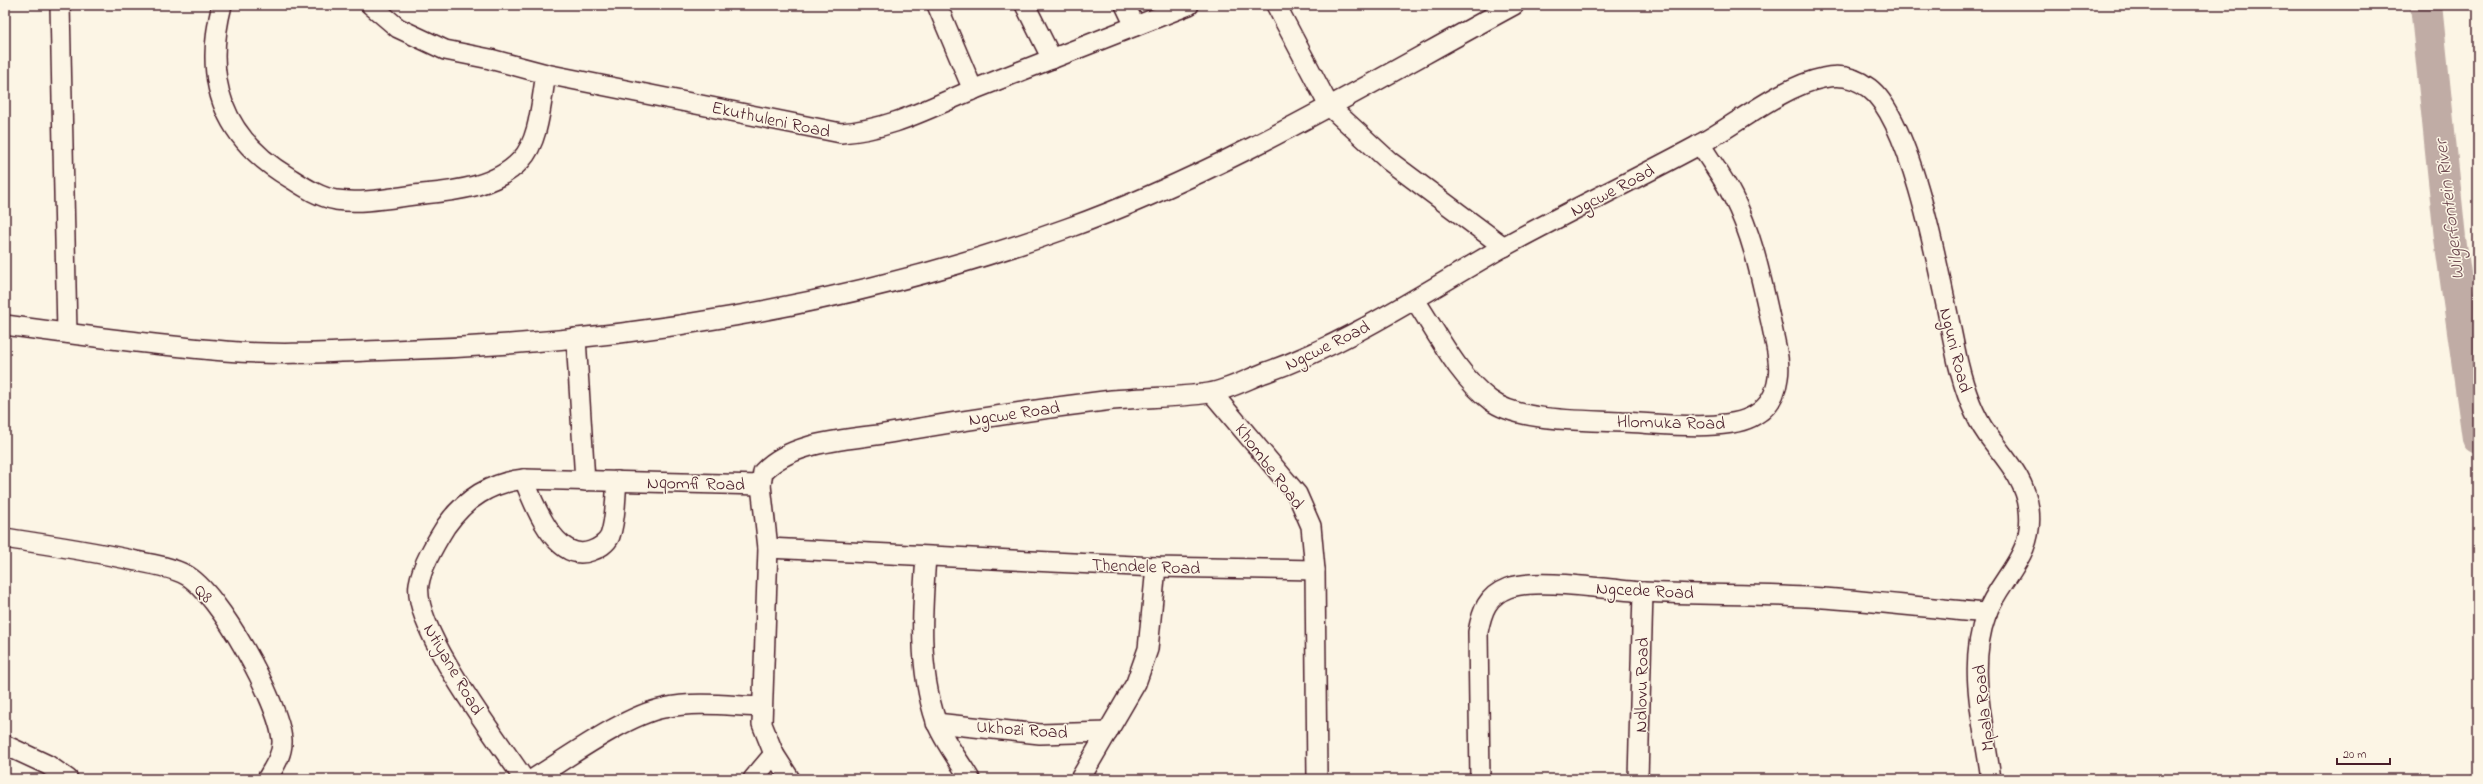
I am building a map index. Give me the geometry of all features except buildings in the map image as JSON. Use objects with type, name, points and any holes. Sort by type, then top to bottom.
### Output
[{"type":"street","points":[[60,5],[66,333]]},
{"type":"street","points":[[222,5],[216,36],[215,73],[222,103],[232,125],[253,149],[281,173],[312,192],[336,200],[363,200],[452,191],[490,181],[509,172],[522,160],[534,138],[546,74]]},
{"type":"street","name":"Ekuthuleni Road","points":[[371,5],[398,28],[445,50],[490,59],[546,74],[841,134],[867,131],[898,123],[973,90],[1189,5]]},
{"type":"street","points":[[937,5],[973,90]]},
{"type":"street","points":[[1025,5],[1052,59]]},
{"type":"street","points":[[1125,5],[1135,26]]},
{"type":"street","points":[[1276,5],[1329,106],[1390,161],[1504,247]]},
{"type":"street","points":[[5,325],[236,352],[433,349],[576,338],[639,330],[782,306],[902,279],[987,255],[1070,228],[1156,192],[1257,146],[1514,5]]},
{"type":"street","name":"Ngcwe Road","points":[[761,484],[763,472],[779,457],[830,443],[974,417],[1118,400],[1212,393],[1282,367],[1337,342],[1415,300],[1504,247],[1700,144],[1791,90],[1822,78],[1842,77],[1857,81]]},
{"type":"street","name":"Nguni Road","points":[[1857,81],[1872,91],[1893,117],[1912,168],[1960,374],[1973,412],[1986,434],[2012,464],[2024,487],[2028,505],[2029,530],[2020,560],[1987,613]]},
{"type":"street","name":"Hlomuka Road","points":[[1415,300],[1471,383],[1490,400],[1507,411],[1528,415],[1584,420],[1706,426],[1739,422],[1756,415],[1770,403],[1775,392],[1779,377],[1777,352],[1750,239],[1733,197],[1700,144]]},
{"type":"street","points":[[576,338],[585,481]]},
{"type":"street","name":"Khombe Road","points":[[1212,393],[1297,494],[1311,526],[1315,570]]},
{"type":"street","points":[[524,479],[538,515],[546,526],[559,542],[570,550],[582,554],[603,545],[609,538],[613,525],[617,481]]},
{"type":"street","name":"Nqomfi Road","points":[[477,495],[504,482],[524,479],[761,484],[768,548],[762,724],[774,754],[790,779]]},
{"type":"street","name":"Ntiyane Road","points":[[477,495],[456,514],[442,532],[424,567],[419,583],[419,598],[432,637],[472,703],[524,779]]},
{"type":"street","name":"Q8","points":[[5,538],[159,566],[186,575],[203,589],[222,614],[260,678],[276,716],[282,741],[278,760],[267,779]]},
{"type":"street","name":"Thendele Road","points":[[768,548],[926,557],[1156,567],[1315,570]]},
{"type":"street","name":"Ukhozi Road","points":[[926,557],[921,622],[928,691],[936,723],[970,779]]},
{"type":"street","points":[[1080,779],[1136,683],[1148,649],[1156,567]]},
{"type":"street","points":[[1315,570],[1317,779]]},
{"type":"street","name":"Ngcede Road","points":[[1480,779],[1478,632],[1482,613],[1489,599],[1498,592],[1510,587],[1527,585],[1643,592],[1808,597],[1987,613]]},
{"type":"street","name":"Ndlovu Road","points":[[1638,779],[1643,592]]},
{"type":"street","name":"Mpala Road","points":[[1987,613],[1977,659],[1979,690],[1991,779]]},
{"type":"street","points":[[533,779],[611,731],[664,708],[692,705],[762,707]]},
{"type":"street","name":"Ukhozi Road","points":[[936,723],[1040,734],[1108,732]]},
{"type":"street","points":[[5,745],[48,765],[68,779]]},
{"type":"street","points":[[753,779],[774,754]]},
{"type":"waterway","name":"Wilgerfontein River","points":[[2426,5],[2450,238],[2478,438]]}]
